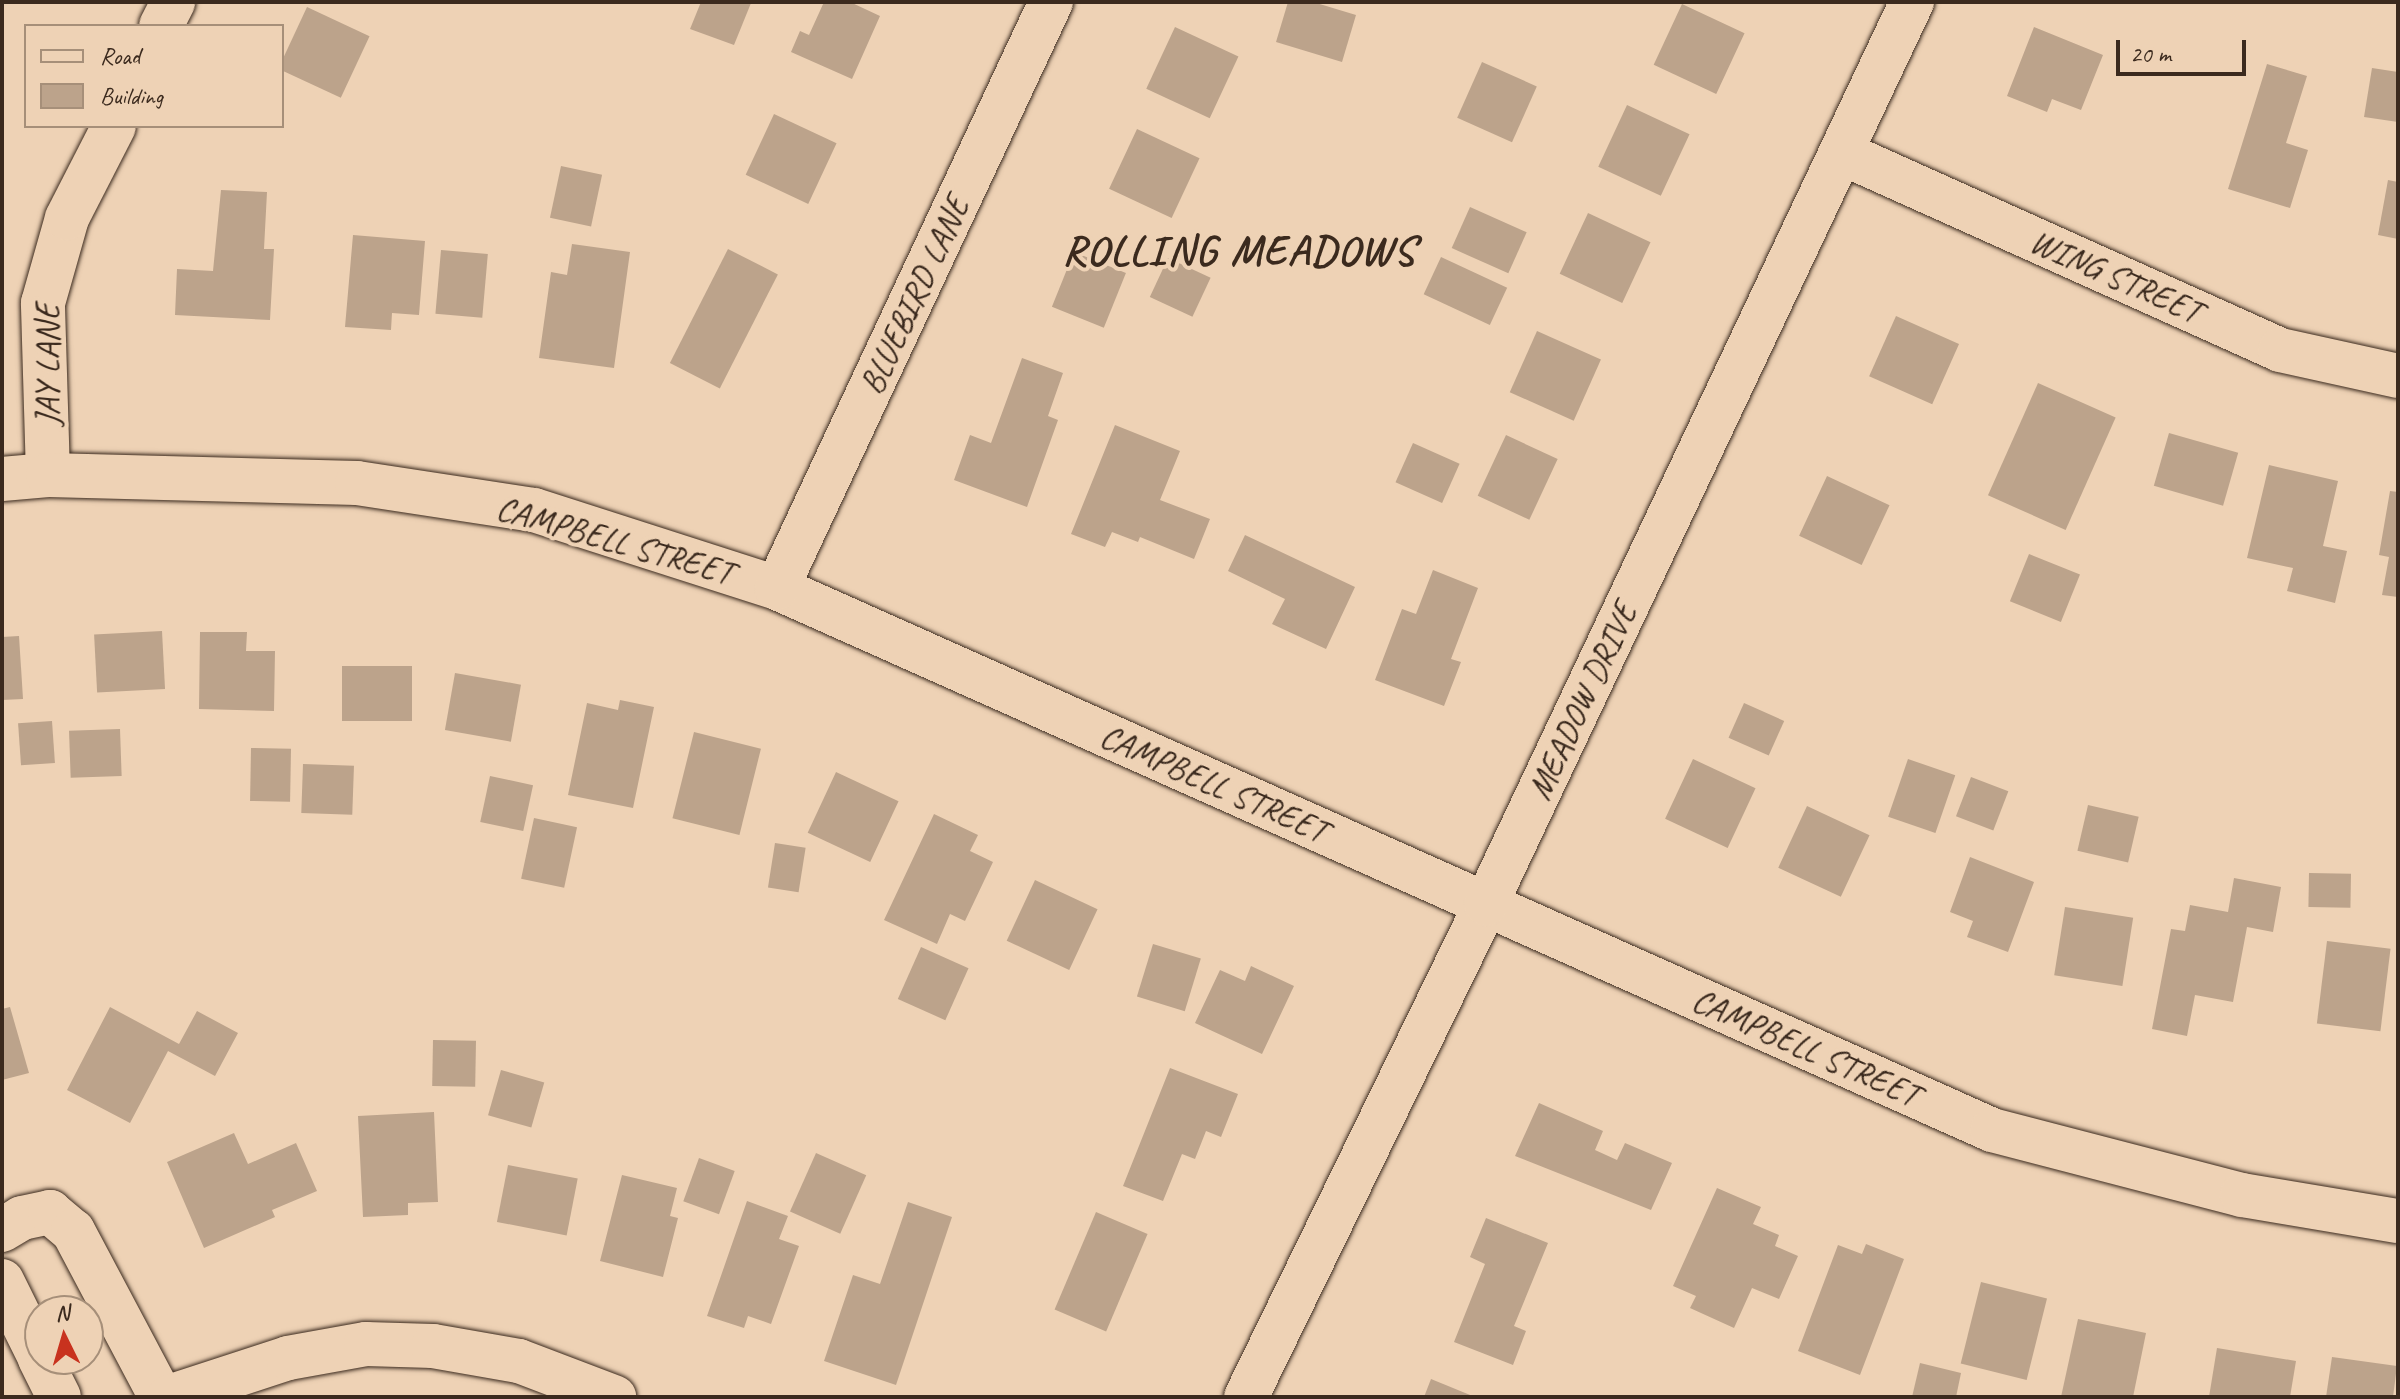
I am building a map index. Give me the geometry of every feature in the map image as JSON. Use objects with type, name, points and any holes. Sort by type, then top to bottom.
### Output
[{"type":"street","points":[[162,24],[173,2]]},
{"type":"street","name":"BLUEBIRD LANE","points":[[777,588],[1051,2]]},
{"type":"street","name":"MEADOW DRIVE","points":[[1246,1397],[1486,904],[1912,2]]},
{"type":"street","name":"JAY LANE","points":[[48,475],[43,303],[67,218],[113,128]]},
{"type":"street","name":"WING STREET","points":[[1842,153],[2280,350],[2398,376]]},
{"type":"street","name":"CAMPBELL STREET","points":[[2,479],[48,475],[372,485],[534,510],[777,588],[1992,1130],[2242,1195],[2398,1221]]},
{"type":"street","points":[[2,1230],[22,1218],[50,1212],[73,1231],[161,1397]]},
{"type":"street","points":[[2,1281],[24,1326]]},
{"type":"street","points":[[169,1397],[288,1358],[366,1344],[433,1346],[519,1361],[614,1397]]},
{"type":"street","points":[[48,1375],[59,1397]]},
{"type":"building","points":[[701,2],[751,3],[734,45],[690,29]]},
{"type":"building","points":[[824,2],[850,2],[880,16],[852,79],[791,52],[800,31],[809,35]]},
{"type":"building","points":[[1288,2],[1313,2],[1356,15],[1342,62],[1276,42]]},
{"type":"building","points":[[1682,4],[1745,33],[1716,94],[1654,65]]},
{"type":"building","points":[[307,7],[370,36],[341,98],[284,71],[284,56]]},
{"type":"building","points":[[1175,27],[1238,57],[1210,118],[1146,89]]},
{"type":"building","points":[[2034,27],[2103,55],[2081,110],[2052,99],[2047,112],[2007,96]]},
{"type":"building","points":[[1482,62],[1537,86],[1512,142],[1457,118]]},
{"type":"building","points":[[2267,64],[2307,76],[2286,143],[2308,150],[2290,208],[2228,189]]},
{"type":"building","points":[[2372,68],[2398,72],[2398,122],[2364,117]]},
{"type":"building","points":[[1627,105],[1690,134],[1661,196],[1598,167]]},
{"type":"building","points":[[774,114],[837,143],[808,204],[746,175]]},
{"type":"building","points":[[1137,129],[1200,158],[1172,218],[1109,189]]},
{"type":"building","points":[[561,166],[602,175],[591,227],[550,218]]},
{"type":"building","points":[[2388,180],[2398,182],[2398,239],[2378,235]]},
{"type":"building","points":[[221,190],[267,192],[264,249],[274,249],[270,320],[175,315],[177,269],[213,271]]},
{"type":"building","points":[[1470,207],[1527,232],[1508,273],[1452,248]]},
{"type":"building","points":[[1588,213],[1651,242],[1622,303],[1560,274]]},
{"type":"building","points":[[353,235],[425,241],[419,315],[392,313],[391,330],[345,327]]},
{"type":"building","points":[[572,244],[630,252],[614,368],[539,358],[551,272],[567,275]]},
{"type":"building","points":[[728,249],[778,274],[720,388],[670,363]]},
{"type":"building","points":[[441,250],[488,254],[482,318],[435,314]]},
{"type":"building","points":[[1074,252],[1126,273],[1104,328],[1052,307]]},
{"type":"building","points":[[1441,257],[1507,288],[1490,325],[1424,294]]},
{"type":"building","points":[[1168,258],[1211,278],[1192,317],[1150,297]]},
{"type":"building","points":[[1896,316],[1959,344],[1932,404],[1869,376]]},
{"type":"building","points":[[1537,331],[1601,359],[1574,421],[1510,392]]},
{"type":"building","points":[[1022,358],[1063,373],[1048,416],[1058,420],[1027,507],[954,480],[970,435],[991,443]]},
{"type":"building","points":[[2038,383],[2116,418],[2066,530],[1988,495]]},
{"type":"building","points":[[1115,425],[1180,451],[1160,500],[1210,519],[1194,559],[1140,537],[1138,542],[1112,532],[1105,547],[1071,534]]},
{"type":"building","points":[[2169,433],[2238,453],[2223,506],[2154,486]]},
{"type":"building","points":[[1506,435],[1558,459],[1529,520],[1478,496]]},
{"type":"building","points":[[1413,443],[1460,464],[1442,503],[1396,482]]},
{"type":"building","points":[[2269,465],[2338,481],[2323,546],[2347,551],[2335,603],[2287,591],[2293,568],[2247,558]]},
{"type":"building","points":[[1827,476],[1890,505],[1862,565],[1799,536]]},
{"type":"building","points":[[2390,491],[2398,492],[2398,597],[2382,595],[2389,557],[2379,555]]},
{"type":"building","points":[[1245,535],[1355,587],[1326,649],[1272,624],[1285,599],[1228,571]]},
{"type":"building","points":[[2029,554],[2080,575],[2061,622],[2010,601]]},
{"type":"building","points":[[1433,570],[1478,588],[1451,659],[1461,662],[1444,706],[1375,680],[1402,609],[1416,614]]},
{"type":"building","points":[[162,631],[165,689],[97,692],[94,635]]},
{"type":"building","points":[[200,632],[247,632],[246,651],[275,651],[274,711],[199,709]]},
{"type":"building","points":[[19,636],[23,699],[2,700],[2,637]]},
{"type":"building","points":[[342,666],[412,666],[412,721],[342,721]]},
{"type":"building","points":[[455,673],[521,685],[511,742],[445,730]]},
{"type":"building","points":[[620,700],[654,707],[633,808],[568,795],[587,703],[618,710]]},
{"type":"building","points":[[1744,703],[1784,721],[1769,756],[1729,738]]},
{"type":"building","points":[[52,721],[55,763],[21,765],[18,723]]},
{"type":"building","points":[[120,729],[122,776],[71,778],[69,731]]},
{"type":"building","points":[[694,732],[761,749],[739,835],[672,818]]},
{"type":"building","points":[[251,748],[291,749],[290,802],[250,801]]},
{"type":"building","points":[[1693,759],[1756,788],[1728,848],[1665,819]]},
{"type":"building","points":[[1908,759],[1955,775],[1935,833],[1888,817]]},
{"type":"building","points":[[303,764],[354,766],[352,815],[301,813]]},
{"type":"building","points":[[836,772],[899,801],[870,862],[808,833]]},
{"type":"building","points":[[490,776],[533,785],[523,831],[480,822]]},
{"type":"building","points":[[1971,777],[2008,791],[1993,831],[1956,816]]},
{"type":"building","points":[[2088,805],[2139,817],[2128,862],[2077,851]]},
{"type":"building","points":[[1807,806],[1870,835],[1841,897],[1778,868]]},
{"type":"building","points":[[934,814],[978,835],[970,851],[993,862],[965,921],[950,914],[937,944],[884,920]]},
{"type":"building","points":[[534,818],[577,827],[564,888],[521,879]]},
{"type":"building","points":[[775,843],[806,848],[799,892],[768,887]]},
{"type":"building","points":[[1970,857],[2034,882],[2008,952],[1967,937],[1973,921],[1950,912]]},
{"type":"building","points":[[2309,873],[2351,874],[2350,908],[2308,907]]},
{"type":"building","points":[[2234,878],[2281,887],[2273,932],[2247,927],[2233,1002],[2195,995],[2187,1036],[2152,1029],[2171,929],[2185,931],[2190,905],[2228,912]]},
{"type":"building","points":[[1035,880],[1098,909],[1069,970],[1007,941]]},
{"type":"building","points":[[2065,907],[2133,918],[2122,986],[2054,975]]},
{"type":"building","points":[[2327,941],[2391,949],[2380,1031],[2317,1023]]},
{"type":"building","points":[[1153,944],[1201,959],[1185,1011],[1137,997]]},
{"type":"building","points":[[921,947],[969,968],[945,1020],[898,999]]},
{"type":"building","points":[[1251,966],[1294,986],[1262,1054],[1195,1023],[1220,970],[1245,981]]},
{"type":"building","points":[[10,1007],[29,1073],[2,1080],[2,1009]]},
{"type":"building","points":[[110,1007],[179,1044],[197,1011],[238,1033],[215,1076],[168,1051],[130,1123],[67,1090]]},
{"type":"building","points":[[433,1040],[476,1041],[475,1087],[432,1086]]},
{"type":"building","points":[[1170,1068],[1238,1094],[1221,1137],[1206,1131],[1195,1159],[1182,1154],[1163,1201],[1123,1186]]},
{"type":"building","points":[[501,1070],[544,1082],[531,1128],[488,1115]]},
{"type":"building","points":[[1539,1103],[1603,1131],[1595,1150],[1617,1160],[1625,1143],[1672,1163],[1651,1210],[1515,1156]]},
{"type":"building","points":[[434,1112],[438,1202],[408,1203],[408,1215],[363,1217],[358,1116]]},
{"type":"building","points":[[234,1133],[248,1164],[296,1143],[317,1191],[272,1210],[275,1217],[204,1248],[167,1162]]},
{"type":"building","points":[[816,1153],[866,1175],[840,1234],[790,1211]]},
{"type":"building","points":[[699,1158],[735,1171],[719,1214],[683,1201]]},
{"type":"building","points":[[508,1165],[578,1179],[567,1235],[497,1222]]},
{"type":"building","points":[[622,1175],[677,1188],[670,1216],[678,1218],[663,1277],[600,1261]]},
{"type":"building","points":[[1717,1188],[1761,1207],[1753,1224],[1779,1235],[1775,1246],[1798,1256],[1779,1299],[1752,1288],[1734,1328],[1690,1308],[1696,1296],[1673,1286]]},
{"type":"building","points":[[747,1201],[788,1216],[779,1239],[799,1246],[771,1324],[748,1316],[744,1328],[707,1316]]},
{"type":"building","points":[[908,1202],[952,1217],[896,1385],[824,1361],[853,1275],[880,1284]]},
{"type":"building","points":[[1096,1212],[1148,1234],[1106,1331],[1055,1310]]},
{"type":"building","points":[[1486,1218],[1548,1243],[1514,1326],[1526,1331],[1513,1365],[1454,1342],[1485,1264],[1470,1257]]},
{"type":"building","points":[[1866,1244],[1904,1259],[1860,1375],[1798,1351],[1838,1245],[1862,1254]]},
{"type":"building","points":[[1981,1282],[2047,1298],[2027,1380],[1961,1364]]},
{"type":"building","points":[[2078,1319],[2146,1333],[2133,1397],[2061,1397]]},
{"type":"building","points":[[2217,1348],[2296,1361],[2290,1397],[2209,1397]]},
{"type":"building","points":[[2332,1357],[2397,1366],[2393,1397],[2326,1397]]},
{"type":"building","points":[[1920,1363],[1961,1373],[1956,1397],[1912,1397]]},
{"type":"building","points":[[1431,1379],[1475,1397],[1424,1397]]},
{"type":"district","name":"ROLLING MEADOWS","points":[[1239,251]]}]
